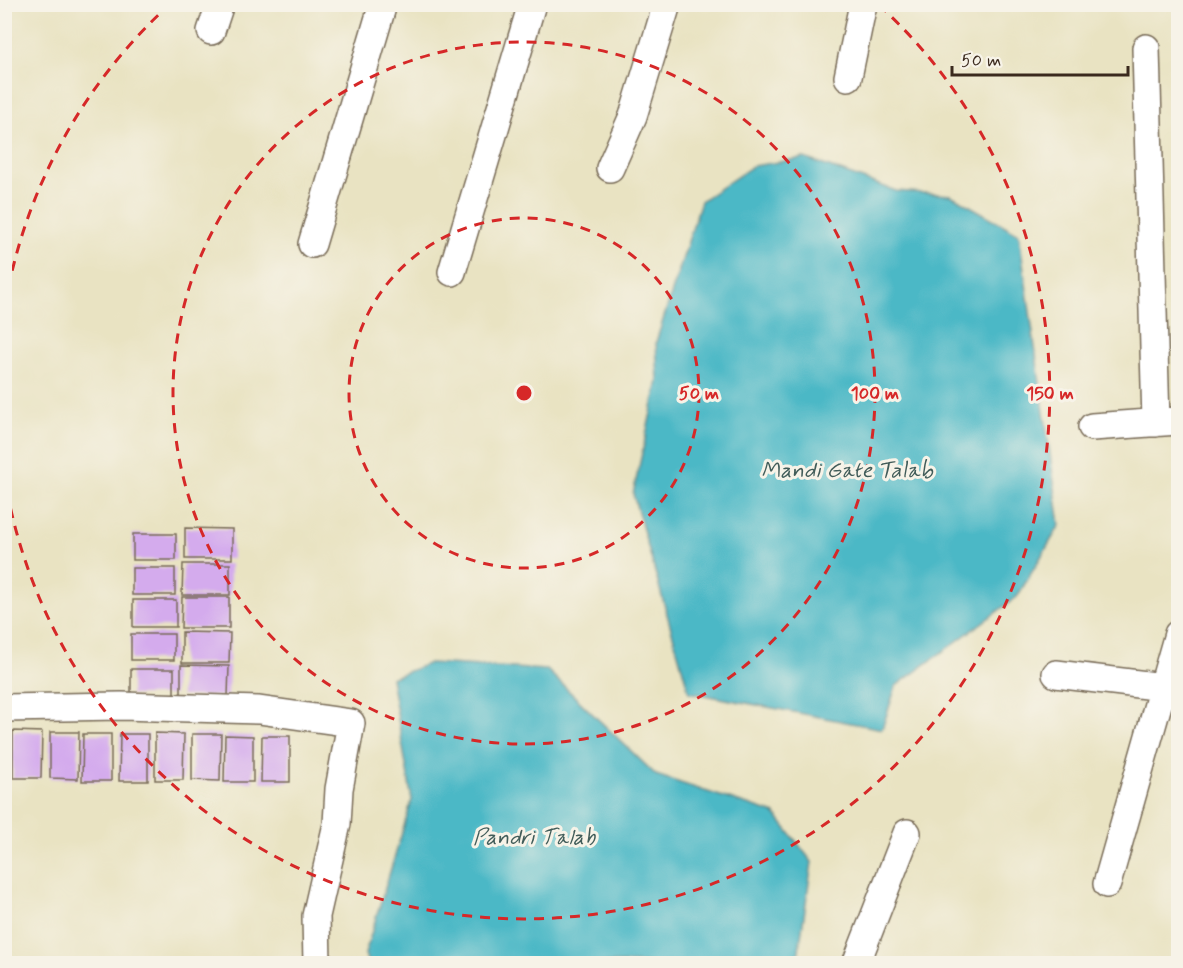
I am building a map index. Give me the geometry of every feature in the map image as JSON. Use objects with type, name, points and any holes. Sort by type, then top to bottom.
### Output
[{"type":"street","points":[[211,31],[220,4]]},
{"type":"street","points":[[312,244],[383,4]]},
{"type":"street","points":[[452,272],[532,4]]},
{"type":"street","points":[[610,168],[633,116],[667,4]]},
{"type":"street","points":[[848,77],[863,4]]},
{"type":"street","points":[[1092,427],[1167,422],[1146,48]]},
{"type":"street","points":[[1107,884],[1179,634]]},
{"type":"street","points":[[1056,674],[1163,687]]},
{"type":"street","points":[[4,708],[121,706],[259,710],[351,723],[339,789],[337,824],[316,916],[317,963]]},
{"type":"street","points":[[856,963],[907,833]]},
{"type":"water","name":"Mandi Gate Talab","points":[[804,158],[896,191],[951,195],[1019,234],[1060,525],[1017,597],[896,686],[882,729],[689,692],[633,494],[658,381],[656,342],[701,201],[753,166]]},
{"type":"water","name":"Pandri Talab","points":[[430,663],[547,670],[656,775],[775,814],[812,862],[797,963],[368,963],[365,954],[412,800],[391,678]]},
{"type":"building","points":[[185,528],[232,529],[232,559],[185,559]]},
{"type":"building","points":[[133,534],[176,534],[176,560],[133,560]]},
{"type":"building","points":[[183,564],[230,564],[230,595],[182,595]]},
{"type":"building","points":[[132,568],[175,568],[175,595],[132,595]]},
{"type":"building","points":[[182,597],[229,597],[229,628],[181,628]]},
{"type":"building","points":[[133,600],[176,600],[176,627],[133,627]]},
{"type":"building","points":[[182,632],[230,633],[229,663],[182,663]]},
{"type":"building","points":[[131,634],[174,634],[174,660],[131,660]]},
{"type":"building","points":[[181,665],[229,666],[228,696],[181,696]]},
{"type":"building","points":[[131,669],[174,669],[174,695],[131,695]]},
{"type":"building","points":[[4,730],[8,730],[7,777],[4,777]]},
{"type":"building","points":[[13,731],[42,732],[41,778],[13,778]]},
{"type":"building","points":[[50,732],[79,732],[78,779],[50,778]]},
{"type":"building","points":[[155,733],[184,734],[183,780],[155,780]]},
{"type":"building","points":[[83,734],[111,734],[111,781],[82,781]]},
{"type":"building","points":[[120,734],[148,734],[148,781],[119,781]]},
{"type":"building","points":[[192,734],[221,734],[220,781],[192,780]]},
{"type":"building","points":[[225,735],[253,736],[253,782],[224,782]]},
{"type":"building","points":[[262,736],[290,736],[290,782],[261,782]]}]
